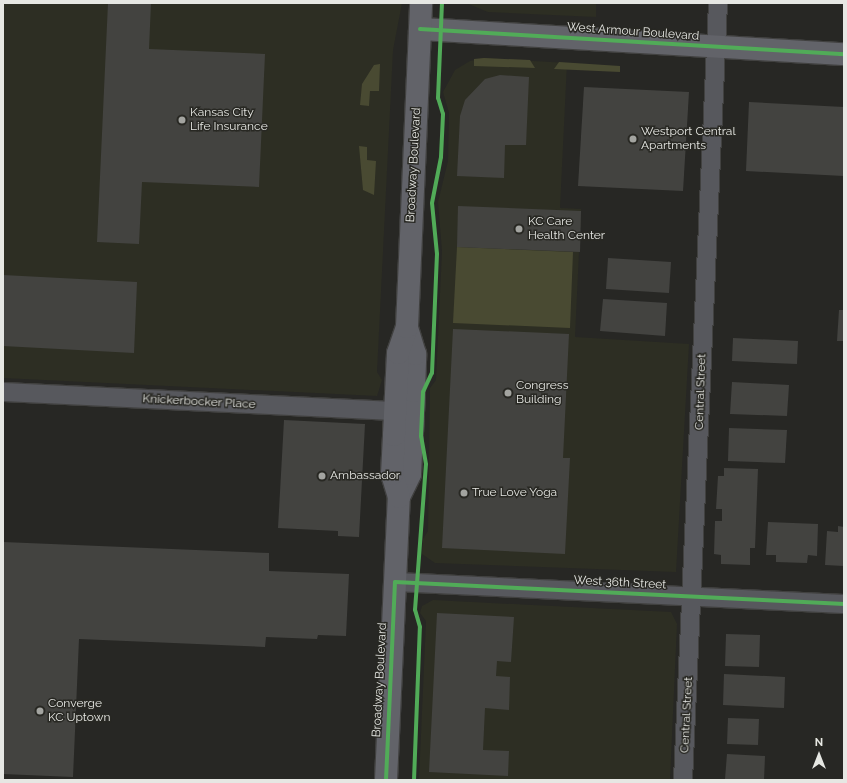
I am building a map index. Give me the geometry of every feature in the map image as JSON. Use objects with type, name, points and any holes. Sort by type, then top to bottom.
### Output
[{"type":"main road","name":"Broadway Boulevard","points":[[386,780],[399,497],[392,474],[398,353],[407,326],[421,3]]},
{"type":"main road","name":"West Armour Boulevard","points":[[420,29],[844,54]]},
{"type":"main road","name":"Broadway Boulevard","points":[[399,497],[410,474],[415,354],[407,326]]},
{"type":"street","name":"Central Street","points":[[683,780],[693,596],[718,3]]},
{"type":"street","name":"Knickerbocker Place","points":[[3,392],[395,411]]},
{"type":"street","name":"West 36th Street","points":[[395,582],[844,604]]},
{"type":"shaded area","points":[[3,3],[402,3],[393,50],[377,372],[382,380],[377,396],[3,378]]},
{"type":"shaded area","points":[[466,3],[596,3],[596,17],[488,12]]},
{"type":"shaded area","points":[[484,58],[567,63],[560,208],[581,209],[575,337],[689,344],[676,572],[435,563],[422,554],[423,539],[428,531],[430,388],[436,380],[442,251],[438,202],[448,161],[449,113],[443,92],[455,70],[470,61]]},
{"type":"shaded area","points":[[433,600],[671,612],[677,624],[670,780],[419,780],[426,621],[420,613],[422,606]]},
{"type":"green space","points":[[474,59],[530,60],[535,68],[474,66]]},
{"type":"green space","points":[[559,62],[620,66],[620,72],[554,69]]},
{"type":"green space","points":[[380,64],[379,91],[370,91],[369,106],[360,105],[362,84],[374,65]]},
{"type":"green space","points":[[359,146],[367,147],[367,160],[376,161],[374,195],[363,190]]},
{"type":"green space","points":[[457,247],[573,252],[570,328],[453,323]]},
{"type":"building","name":"Kansas City Life Insurance","points":[[108,3],[151,3],[149,49],[265,54],[259,187],[142,182],[139,244],[97,242]]},
{"type":"building","points":[[500,75],[529,77],[526,145],[505,145],[504,178],[457,176],[460,116],[465,100],[485,79]]},
{"type":"building","name":"Westport Central Apartments","points":[[584,87],[689,92],[683,191],[578,186]]},
{"type":"building","points":[[749,102],[844,107],[844,176],[746,171]]},
{"type":"building","name":"KC Care Health Center","points":[[458,206],[581,211],[580,252],[457,247]]},
{"type":"building","points":[[608,258],[671,262],[669,293],[606,289]]},
{"type":"building","points":[[3,275],[137,282],[134,353],[3,346]]},
{"type":"building","points":[[603,299],[667,303],[665,336],[600,331]]},
{"type":"building","points":[[839,310],[844,310],[844,341],[837,341]]},
{"type":"building","points":[[453,329],[569,334],[563,458],[570,458],[565,554],[442,548]]},
{"type":"building","points":[[733,338],[798,341],[797,364],[732,361]]},
{"type":"building","points":[[732,382],[789,385],[787,416],[730,414]]},
{"type":"building","name":"Ambassador","points":[[284,420],[365,424],[359,537],[338,536],[338,531],[278,528]]},
{"type":"building","points":[[729,428],[787,430],[785,463],[728,461]]},
{"type":"building","points":[[724,468],[758,469],[755,548],[750,548],[750,565],[721,564],[721,555],[714,554],[715,521],[722,521],[722,509],[716,509],[718,476],[724,476]]},
{"type":"building","points":[[768,522],[818,524],[817,556],[808,555],[807,563],[776,562],[776,555],[766,555]]},
{"type":"building","points":[[838,526],[844,527],[844,566],[825,565],[827,531],[838,532]]},
{"type":"building","name":"Converge KC Uptown","points":[[3,542],[269,553],[269,571],[349,574],[346,636],[318,635],[317,639],[266,637],[265,647],[79,639],[73,777],[3,774]]},
{"type":"building","points":[[437,613],[514,617],[511,662],[497,661],[496,676],[510,677],[509,710],[485,708],[483,750],[509,751],[508,776],[429,772]]},
{"type":"building","points":[[726,634],[760,635],[759,667],[725,666]]},
{"type":"building","points":[[724,674],[785,677],[784,708],[723,705]]},
{"type":"building","points":[[728,718],[759,719],[758,745],[727,744]]},
{"type":"building","points":[[727,754],[765,756],[764,780],[725,779]]},
{"type":"cycle path","points":[[414,780],[420,627],[415,610],[426,464],[421,436],[423,392],[432,373],[437,254],[432,203],[441,157],[443,114],[438,98],[442,3]]},
{"type":"cycle path","points":[[420,29],[844,54]]},
{"type":"cycle path","points":[[386,780],[395,582],[844,604]]},
{"type":"place","name":"Kansas City Life Insurance","points":[[182,120]]},
{"type":"place","name":"Westport Central Apartments","points":[[633,139]]},
{"type":"place","name":"KC Care Health Center","points":[[519,229]]},
{"type":"place","name":"Congress Building","points":[[508,393]]},
{"type":"place","name":"Ambassador","points":[[322,476]]},
{"type":"place","name":"True Love Yoga","points":[[464,493]]},
{"type":"place","name":"Converge KC Uptown","points":[[40,711]]}]
